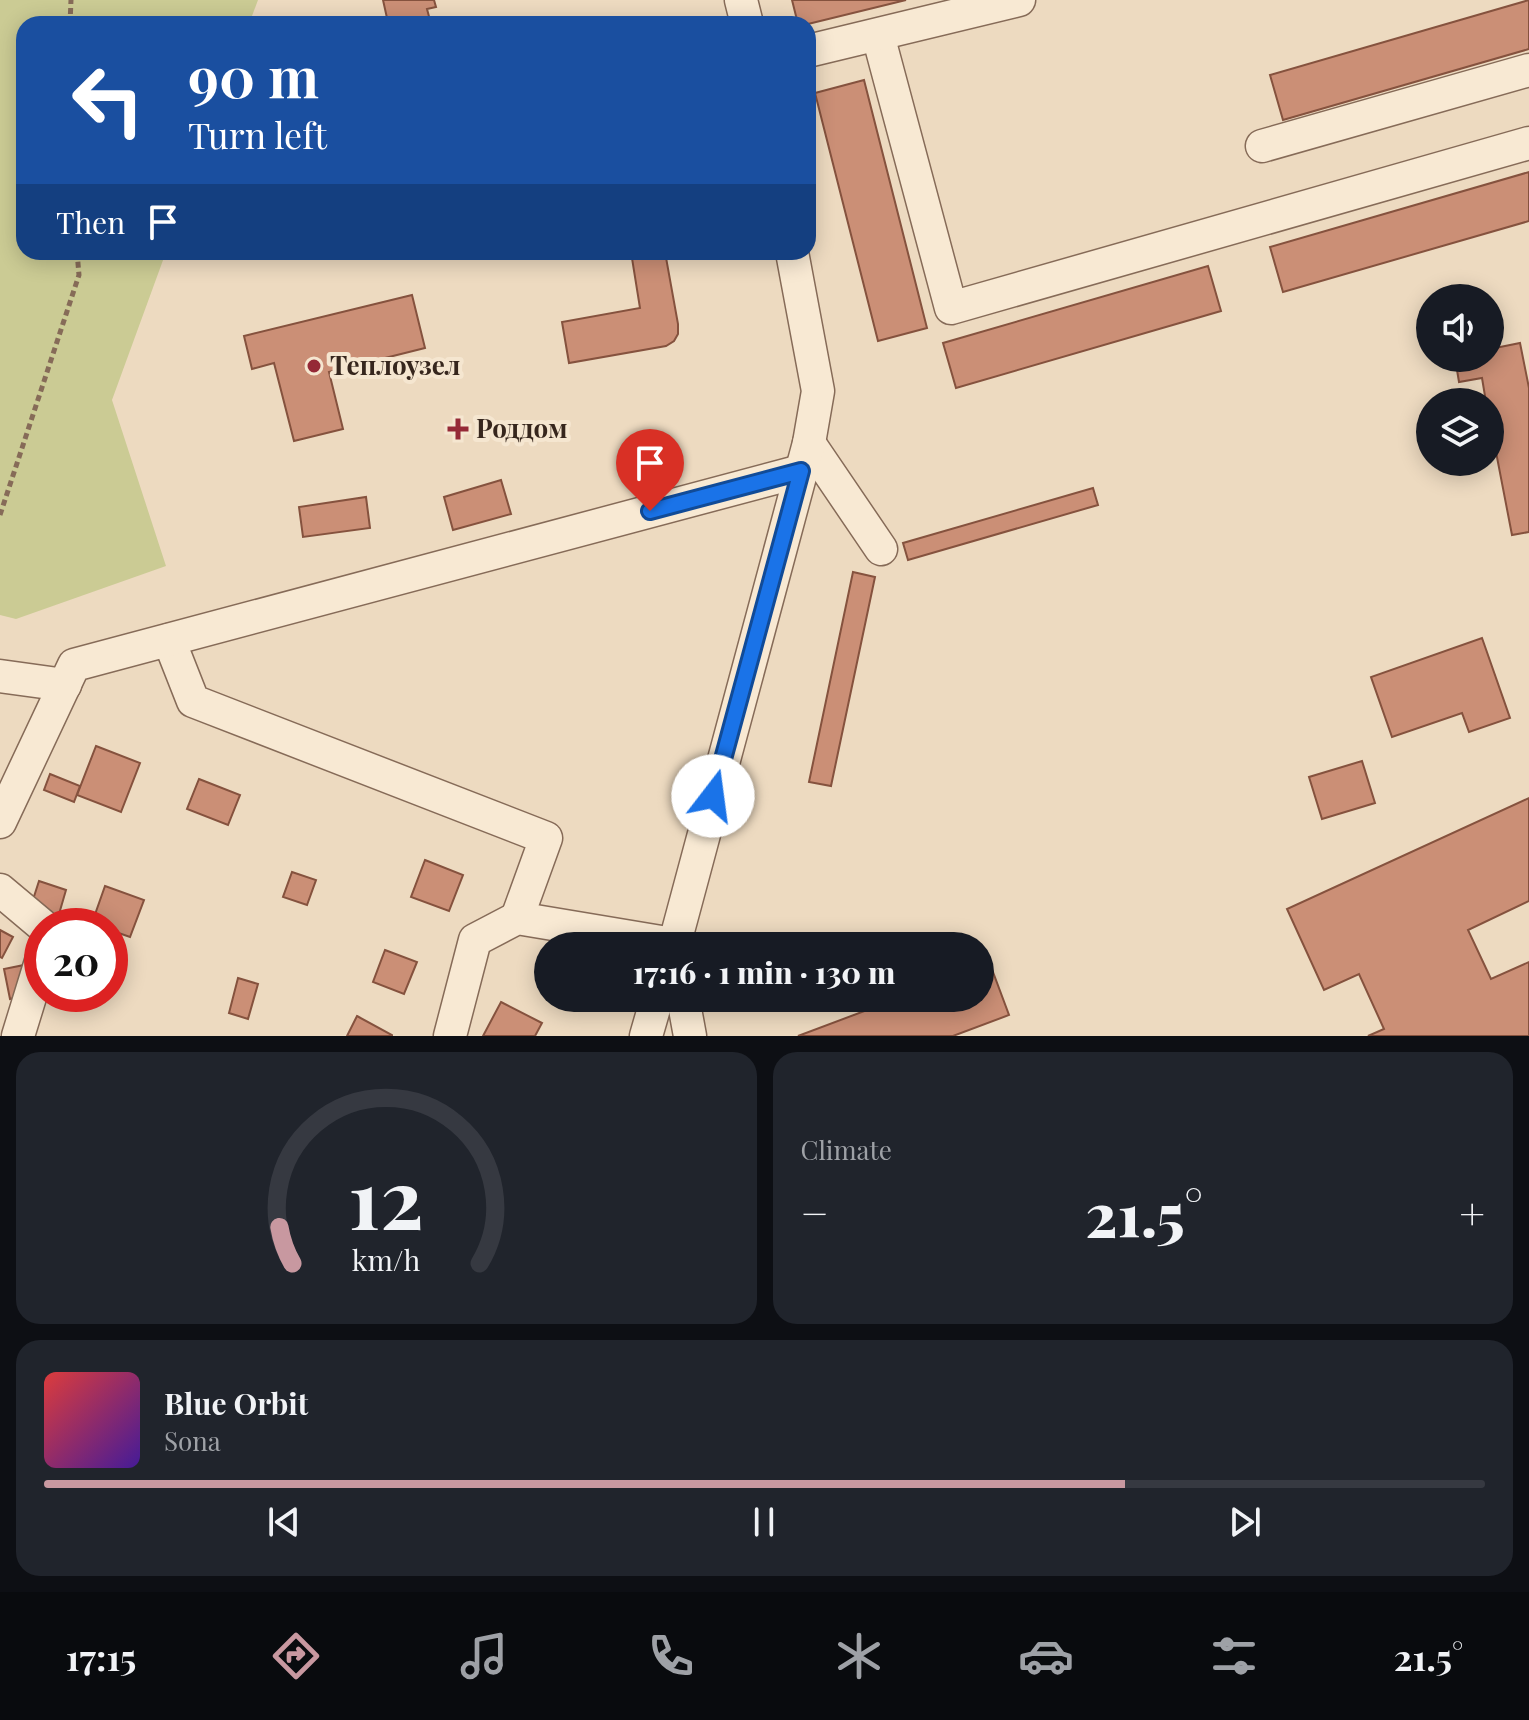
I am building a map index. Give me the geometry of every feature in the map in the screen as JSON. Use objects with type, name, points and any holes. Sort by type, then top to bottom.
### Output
[{"type":"street","points":[[816,49],[1019,0]]},
{"type":"street","points":[[878,35],[951,308],[1529,143]]},
{"type":"street","points":[[1262,146],[1529,70]]},
{"type":"street","points":[[677,932],[805,457],[818,391],[793,260]]},
{"type":"street","points":[[805,457],[881,549]]},
{"type":"street","points":[[0,822],[10,779],[74,665],[805,457]]},
{"type":"street","points":[[169,640],[193,701],[546,838],[517,918]]},
{"type":"street","points":[[0,676],[65,685]]},
{"type":"street","points":[[0,890],[24,910]]},
{"type":"street","points":[[450,1036],[475,940],[517,918],[598,932]]},
{"type":"street","points":[[18,1036],[25,1012]]},
{"type":"street","points":[[646,1036],[653,1012]]},
{"type":"street","points":[[686,1012],[690,1036]]},
{"type":"path","points":[[0,515],[79,275],[78,260]]},
{"type":"green space","points":[[0,0],[258,0],[252,16],[16,16],[16,260],[163,260],[112,400],[166,566],[16,619],[0,615]]},
{"type":"building","points":[[383,0],[434,0],[436,7],[427,9],[429,16],[387,16]]},
{"type":"building","points":[[792,0],[906,0],[816,22],[816,16],[796,16]]},
{"type":"building","points":[[1529,0],[1529,49],[1283,120],[1270,75]]},
{"type":"building","points":[[864,80],[927,328],[878,341],[816,93]]},
{"type":"building","points":[[1529,172],[1529,221],[1283,292],[1270,247]]},
{"type":"building","points":[[632,260],[666,260],[678,324],[674,341],[666,346],[569,363],[562,322],[640,308]]},
{"type":"building","points":[[1208,266],[1221,311],[956,388],[943,343]]},
{"type":"building","name":"Теплоузел","points":[[412,295],[425,348],[329,372],[343,429],[294,441],[274,363],[252,369],[244,336]]},
{"type":"building","points":[[1520,343],[1529,388],[1529,532],[1512,535],[1501,476],[1504,476],[1504,388],[1484,388],[1482,378],[1459,382],[1457,372],[1504,372],[1504,346]]},
{"type":"building","points":[[501,480],[511,514],[453,530],[444,497]]},
{"type":"building","points":[[1093,488],[1098,505],[908,560],[903,543]]},
{"type":"building","points":[[366,497],[370,528],[303,537],[299,507]]},
{"type":"building","points":[[853,572],[875,577],[831,786],[809,782]]},
{"type":"building","points":[[1482,638],[1510,718],[1469,732],[1462,713],[1392,737],[1371,677]]},
{"type":"building","points":[[96,746],[140,763],[121,812],[77,795]]},
{"type":"building","points":[[1362,761],[1375,803],[1322,819],[1309,777]]},
{"type":"building","points":[[50,774],[80,786],[74,802],[44,790]]},
{"type":"building","points":[[199,779],[240,795],[228,825],[187,809]]},
{"type":"building","points":[[1529,798],[1529,901],[1468,930],[1491,979],[1529,962],[1529,1036],[1368,1036],[1384,1029],[1359,974],[1324,990],[1287,909]]},
{"type":"building","points":[[425,860],[463,875],[449,911],[411,897]]},
{"type":"building","points":[[292,872],[316,880],[307,905],[283,897]]},
{"type":"building","points":[[39,881],[66,890],[61,908],[30,908]]},
{"type":"building","points":[[105,886],[144,900],[130,937],[128,908],[97,908]]},
{"type":"building","points":[[0,930],[13,937],[2,958],[0,957]]},
{"type":"building","points":[[385,950],[417,962],[404,994],[373,982]]},
{"type":"building","points":[[24,965],[24,996],[10,999],[4,969]]},
{"type":"building","points":[[994,975],[1009,1015],[953,1036],[798,1036],[862,1012],[994,1012]]},
{"type":"building","points":[[238,978],[258,984],[248,1019],[229,1013]]},
{"type":"building","points":[[501,1002],[542,1023],[535,1036],[483,1036]]},
{"type":"building","points":[[357,1016],[392,1035],[392,1036],[347,1036]]},
{"type":"place","name":"Теплоузел","points":[[314,366]]},
{"type":"place","name":"Роддом","points":[[458,429]]},
{"type":"route","points":[[650,511],[801,471],[713,796]]}]
